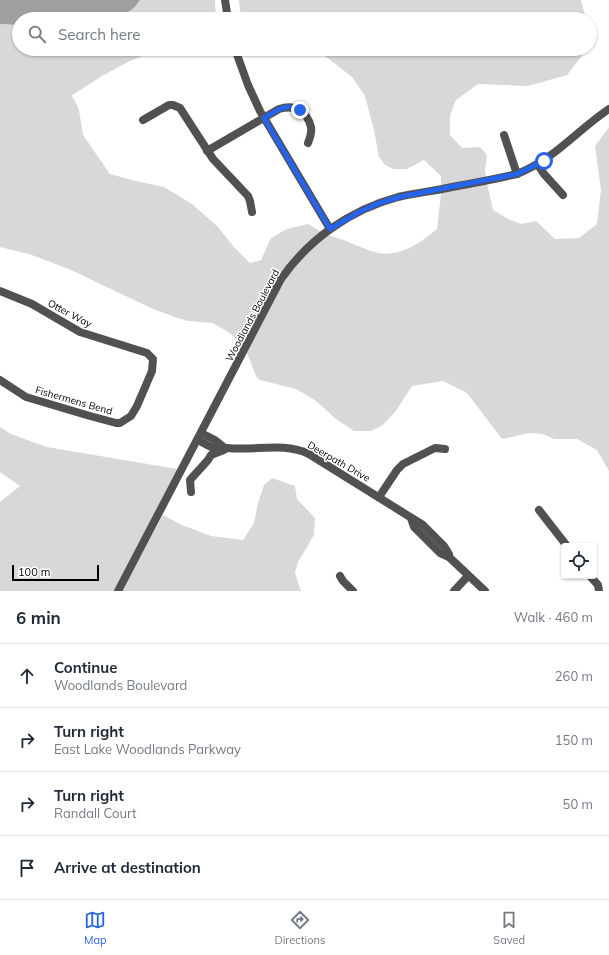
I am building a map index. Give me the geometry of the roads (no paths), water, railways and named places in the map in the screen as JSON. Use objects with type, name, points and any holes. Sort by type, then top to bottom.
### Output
[{"type":"street","points":[[225,0],[227,12]]},
{"type":"street","points":[[238,56],[248,85],[264,118],[330,229]]},
{"type":"street","points":[[143,120],[169,105],[173,105],[183,110],[207,152],[217,165],[248,196],[252,212]]},
{"type":"street","points":[[207,152],[279,109],[286,107],[296,107],[305,116],[311,128],[308,143]]},
{"type":"street","name":"Woodlands Boulevard","points":[[118,591],[281,279],[309,246],[330,229],[359,212],[377,204],[399,197],[517,174],[538,165],[609,109]]},
{"type":"street","points":[[504,135],[517,174]]},
{"type":"street","points":[[538,165],[563,195]]},
{"type":"street","name":"Otter Way","points":[[0,291],[32,304],[80,332],[147,353],[153,358]]},
{"type":"street","name":"Fishermens Bend","points":[[0,380],[26,397],[103,419],[120,422],[131,416],[137,406],[152,371],[153,358]]},
{"type":"street","points":[[200,436],[215,440],[227,448]]},
{"type":"street","name":"Deerpath Drive","points":[[227,448],[244,449],[284,447],[301,450],[309,454],[423,525],[447,550],[449,557],[485,591]]},
{"type":"street","points":[[191,492],[190,480],[211,455],[227,448]]},
{"type":"street","points":[[379,497],[396,470],[403,464],[435,448],[445,449]]},
{"type":"street","points":[[539,510],[565,543]]},
{"type":"street","points":[[340,576],[353,591]]},
{"type":"street","points":[[454,591],[468,576]]},
{"type":"street","points":[[592,579],[598,586],[599,591]]}]
